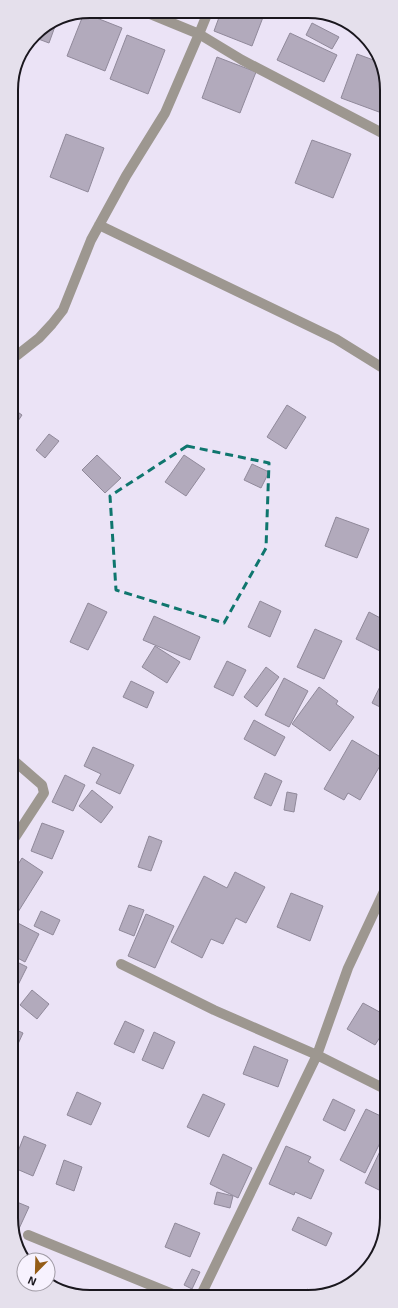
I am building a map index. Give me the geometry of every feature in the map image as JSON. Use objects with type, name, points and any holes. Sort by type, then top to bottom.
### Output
[{"type":"street","points":[[160,18],[199,34],[242,60],[380,132]]},
{"type":"street","points":[[18,355],[39,338],[63,310],[91,240],[126,176],[165,113],[206,18]]},
{"type":"street","points":[[99,225],[336,339],[380,366]]},
{"type":"street","points":[[18,764],[42,786],[44,793],[18,833]]},
{"type":"street","points":[[204,1290],[317,1055],[348,968],[380,900]]},
{"type":"street","points":[[121,964],[214,1010],[317,1055],[380,1086]]},
{"type":"street","points":[[28,1235],[161,1290]]},
{"type":"highlighted area","points":[[187,446],[269,463],[266,548],[224,623],[116,590],[110,496]]},
{"type":"building","points":[[97,18],[122,28],[105,71],[67,56],[82,19]]},
{"type":"building","points":[[219,18],[263,18],[252,46],[214,31]]},
{"type":"building","points":[[312,23],[339,37],[332,49],[306,35]]},
{"type":"building","points":[[55,28],[49,43],[40,39]]},
{"type":"building","points":[[290,33],[337,55],[324,82],[277,60]]},
{"type":"building","points":[[127,35],[165,50],[148,94],[110,79]]},
{"type":"building","points":[[357,54],[374,60],[379,76],[379,112],[341,98]]},
{"type":"building","points":[[217,57],[256,72],[240,113],[202,98]]},
{"type":"building","points":[[66,134],[104,148],[88,192],[50,177]]},
{"type":"building","points":[[312,140],[351,154],[333,198],[295,183]]},
{"type":"building","points":[[287,405],[306,417],[286,449],[267,437]]},
{"type":"building","points":[[18,412],[22,415],[18,421]]},
{"type":"building","points":[[49,434],[59,441],[45,458],[36,450]]},
{"type":"building","points":[[97,455],[121,478],[105,493],[82,470]]},
{"type":"building","points":[[184,455],[205,469],[186,496],[165,482]]},
{"type":"building","points":[[252,464],[269,472],[261,488],[244,480]]},
{"type":"building","points":[[336,517],[369,529],[357,558],[325,546]]},
{"type":"building","points":[[260,601],[281,611],[270,637],[248,627]]},
{"type":"building","points":[[88,603],[107,612],[88,650],[70,642]]},
{"type":"building","points":[[369,612],[380,618],[380,651],[356,639]]},
{"type":"building","points":[[154,616],[200,637],[190,660],[143,640]]},
{"type":"building","points":[[315,629],[342,641],[324,679],[297,667]]},
{"type":"building","points":[[155,646],[180,662],[167,683],[142,667]]},
{"type":"building","points":[[227,661],[246,670],[233,696],[214,687]]},
{"type":"building","points":[[266,667],[279,677],[257,707],[244,697]]},
{"type":"building","points":[[284,678],[308,691],[289,727],[265,715]]},
{"type":"building","points":[[131,681],[154,692],[147,708],[123,697]]},
{"type":"building","points":[[380,686],[380,707],[372,703]]},
{"type":"building","points":[[319,687],[338,701],[336,704],[354,717],[330,751],[292,724]]},
{"type":"building","points":[[254,720],[285,737],[275,756],[244,739]]},
{"type":"building","points":[[352,740],[380,757],[380,766],[360,800],[348,793],[344,800],[324,789]]},
{"type":"building","points":[[93,747],[134,765],[120,794],[96,783],[101,774],[84,766]]},
{"type":"building","points":[[265,773],[282,781],[271,806],[254,798]]},
{"type":"building","points":[[65,775],[85,785],[73,811],[52,802]]},
{"type":"building","points":[[92,790],[113,807],[101,823],[79,806]]},
{"type":"building","points":[[287,792],[297,794],[294,812],[284,810]]},
{"type":"building","points":[[42,823],[64,831],[52,859],[31,851]]},
{"type":"building","points":[[149,836],[162,841],[151,871],[138,867]]},
{"type":"building","points":[[22,858],[43,872],[18,912],[18,864]]},
{"type":"building","points":[[235,872],[265,887],[246,923],[236,918],[223,944],[211,939],[202,958],[171,942],[204,876],[227,888]]},
{"type":"building","points":[[291,893],[323,906],[310,941],[277,927]]},
{"type":"building","points":[[129,905],[144,910],[134,936],[119,930]]},
{"type":"building","points":[[41,911],[60,920],[53,935],[34,926]]},
{"type":"building","points":[[146,914],[174,926],[155,968],[128,956]]},
{"type":"building","points":[[18,923],[39,934],[25,962],[18,958]]},
{"type":"building","points":[[18,962],[27,967],[18,985]]},
{"type":"building","points":[[32,990],[49,1004],[37,1019],[20,1005]]},
{"type":"building","points":[[363,1003],[380,1012],[380,1037],[375,1045],[347,1029]]},
{"type":"building","points":[[125,1021],[144,1030],[134,1053],[114,1044]]},
{"type":"building","points":[[18,1031],[23,1033],[18,1044]]},
{"type":"building","points":[[154,1032],[175,1042],[163,1069],[142,1060]]},
{"type":"building","points":[[254,1046],[288,1060],[278,1087],[243,1074]]},
{"type":"building","points":[[77,1092],[101,1103],[91,1125],[67,1115]]},
{"type":"building","points":[[203,1094],[225,1104],[209,1137],[187,1127]]},
{"type":"building","points":[[333,1099],[355,1110],[345,1131],[323,1120]]},
{"type":"building","points":[[366,1109],[380,1116],[380,1143],[365,1173],[340,1160]]},
{"type":"building","points":[[24,1136],[46,1145],[33,1176],[18,1170],[18,1152]]},
{"type":"building","points":[[286,1146],[311,1157],[308,1162],[324,1170],[311,1199],[295,1192],[294,1195],[269,1184]]},
{"type":"building","points":[[380,1151],[380,1190],[365,1183]]},
{"type":"building","points":[[223,1154],[252,1168],[238,1198],[210,1184]]},
{"type":"building","points":[[64,1160],[82,1167],[74,1191],[56,1184]]},
{"type":"building","points":[[217,1192],[233,1196],[230,1208],[214,1204]]},
{"type":"building","points":[[18,1202],[29,1207],[19,1229]]},
{"type":"building","points":[[298,1217],[332,1233],[326,1246],[292,1230]]},
{"type":"building","points":[[175,1223],[200,1233],[190,1257],[165,1247]]},
{"type":"building","points":[[192,1269],[200,1272],[192,1289],[184,1285]]}]
